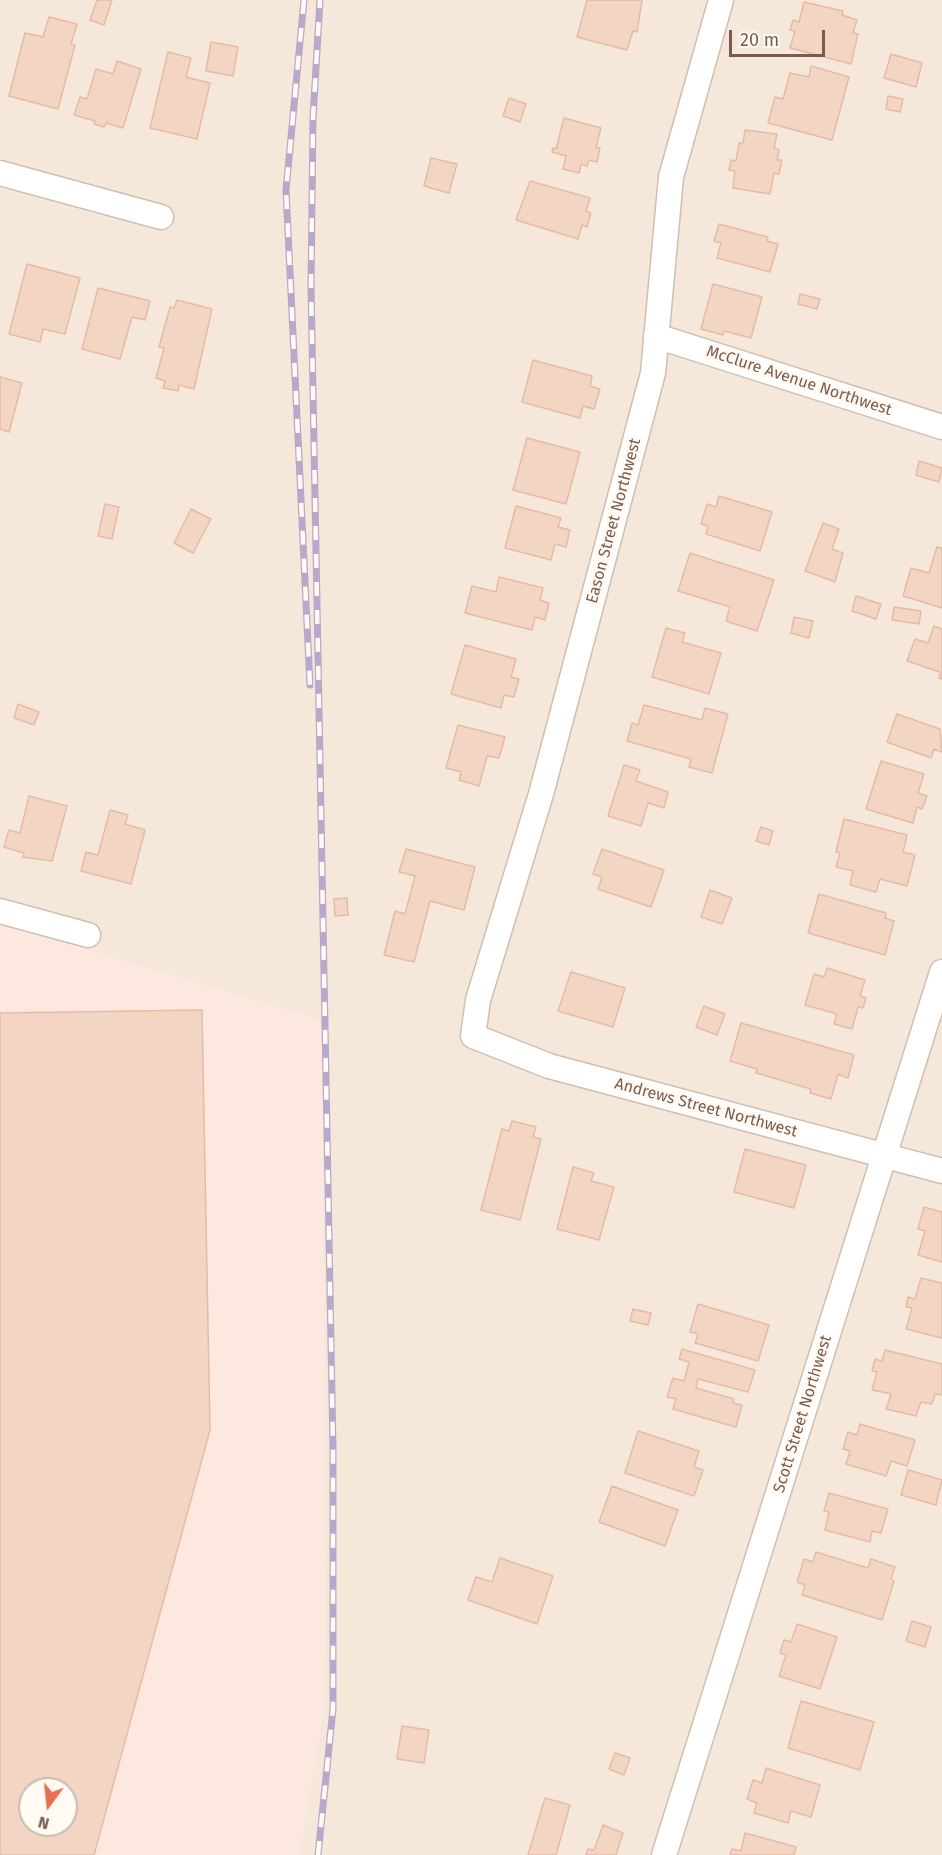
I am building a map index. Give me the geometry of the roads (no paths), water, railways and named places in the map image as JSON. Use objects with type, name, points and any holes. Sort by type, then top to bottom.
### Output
[{"type":"street","name":"Eason Street Northwest","points":[[473,1036],[478,1000],[542,794],[653,373],[671,177],[721,0]]},
{"type":"street","points":[[0,173],[161,217]]},
{"type":"street","name":"McClure Avenue Northwest","points":[[656,336],[942,427]]},
{"type":"street","points":[[0,911],[88,935]]},
{"type":"street","name":"Scott Street Northwest","points":[[664,1855],[942,972]]},
{"type":"street","name":"Andrews Street Northwest","points":[[473,1036],[549,1066],[942,1171]]},
{"type":"railway","points":[[304,0],[286,190],[310,685]]},
{"type":"railway","points":[[318,1855],[333,1709],[333,1449],[311,286],[313,118],[320,0]]}]
